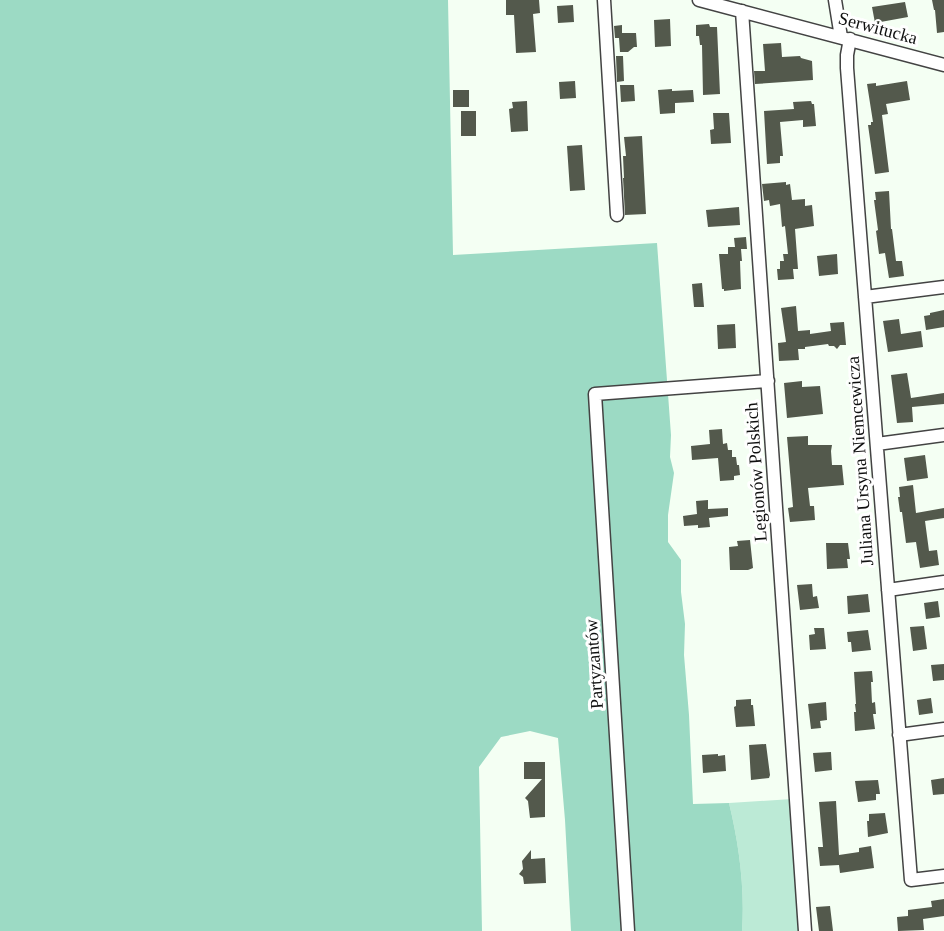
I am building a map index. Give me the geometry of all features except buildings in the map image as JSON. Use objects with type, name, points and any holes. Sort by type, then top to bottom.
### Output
[{"type":"street","points":[[604,0],[617,215]]},
{"type":"street","name":"Serwitucka","points":[[699,0],[944,65]]},
{"type":"street","name":"Juliana Ursyna Niemcewicza","points":[[835,0],[846,38],[911,880],[944,876]]},
{"type":"street","name":"Legionów Polskich","points":[[742,11],[805,931]]},
{"type":"street","points":[[865,297],[944,287]]},
{"type":"street","name":"Partyzantów","points":[[628,931],[595,394],[768,381]]},
{"type":"street","points":[[877,444],[944,435]]},
{"type":"street","points":[[888,590],[944,582]]},
{"type":"street","points":[[899,735],[944,729]]},
{"type":"green space","points":[[0,0],[448,0],[453,255],[657,243],[671,435],[670,457],[674,473],[668,515],[668,542],[681,560],[693,804],[729,803],[740,866],[743,899],[742,931],[633,931],[626,820],[614,821],[621,931],[571,931],[558,738],[530,731],[501,737],[479,767],[482,931],[0,931]]},
{"type":"green space","points":[[792,799],[801,931],[742,931],[743,899],[740,866],[729,803]]}]
